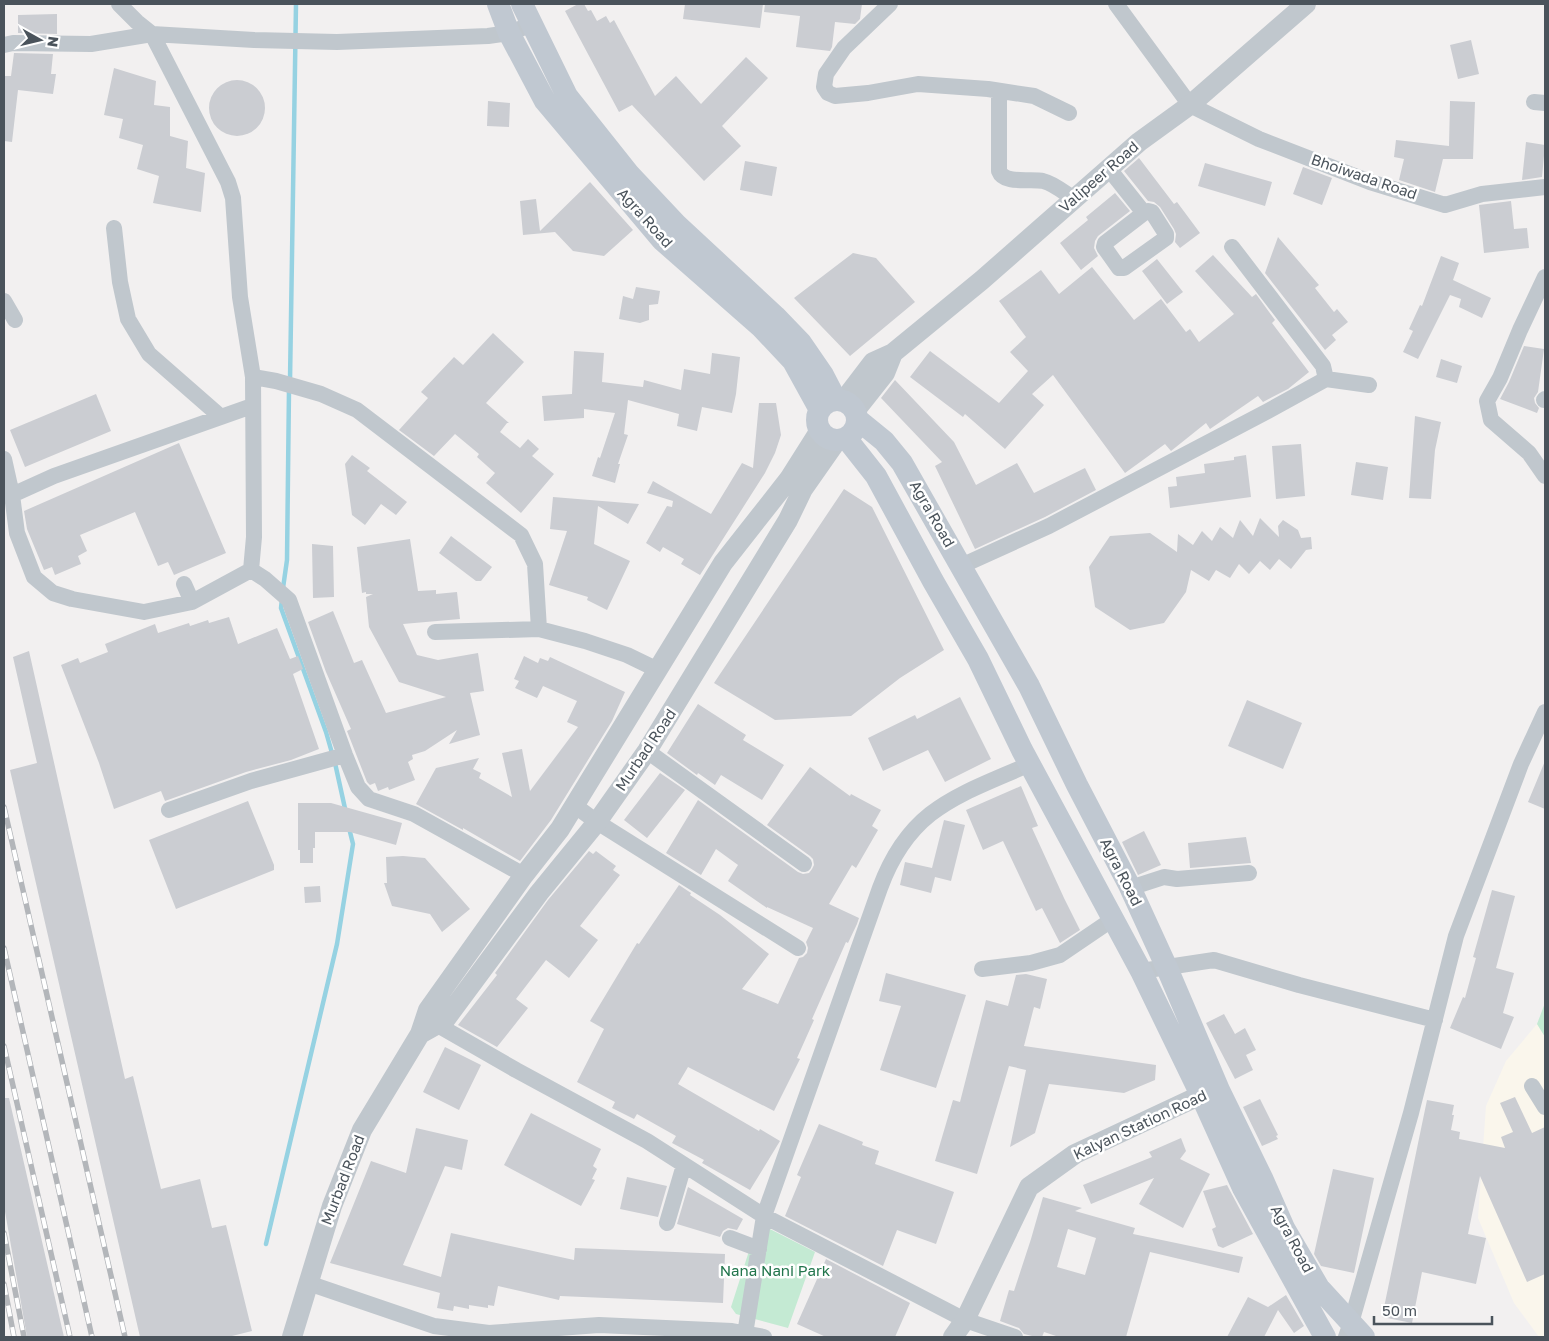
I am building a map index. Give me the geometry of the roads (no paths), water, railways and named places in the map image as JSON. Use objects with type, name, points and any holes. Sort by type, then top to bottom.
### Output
[{"type":"main road","name":"Agra Road","points":[[498,4],[509,33],[545,101],[662,240],[761,327],[793,361],[840,418],[876,476],[928,573],[978,659],[1030,764],[1141,971],[1210,1093],[1234,1144],[1284,1228],[1312,1294],[1324,1337]]},
{"type":"main road","name":"Agra Road","points":[[522,4],[567,96],[629,174],[676,224],[775,316],[801,343],[823,375],[840,418],[884,441],[902,462],[1029,686],[1130,888],[1167,968],[1210,1093]]},
{"type":"main road","name":"Agra Road","points":[[1312,1294],[1354,1333]]},
{"type":"street","points":[[119,4],[152,34],[228,182],[233,198],[240,297],[253,377],[254,537],[251,570]]},
{"type":"street","points":[[890,4],[844,48],[826,74],[824,87],[828,93],[835,96],[868,93],[918,84],[1034,96],[1069,113]]},
{"type":"street","points":[[1116,4],[1190,105]]},
{"type":"street","name":"Valipeer Road","points":[[840,418],[885,373],[893,353],[982,280],[1139,142],[1190,105],[1306,4]]},
{"type":"street","points":[[4,45],[13,43],[91,44],[152,34],[254,40],[337,42],[488,36],[509,33],[533,24]]},
{"type":"street","points":[[999,91],[998,171],[1000,175],[1005,178],[1018,180],[1044,181],[1074,199]]},
{"type":"street","name":"Bhoiwada Road","points":[[1190,105],[1259,139],[1370,182],[1445,205],[1482,194],[1545,187]]},
{"type":"street","points":[[1109,168],[1144,214]]},
{"type":"street","points":[[114,228],[120,282],[128,319],[148,354],[221,417]]},
{"type":"street","points":[[1232,247],[1323,366],[1326,379]]},
{"type":"street","points":[[1545,277],[1500,378],[1487,401],[1491,420],[1529,453],[1545,476]]},
{"type":"street","points":[[4,301],[14,320]]},
{"type":"street","points":[[253,377],[276,381],[321,394],[357,410],[521,535],[535,564],[539,629]]},
{"type":"street","points":[[961,566],[1049,526],[1326,379],[1369,385]]},
{"type":"street","points":[[12,495],[54,476],[252,406]]},
{"type":"street","name":"Murbad Road","points":[[292,1337],[332,1206],[362,1130],[427,1025],[428,1010],[524,875],[560,829],[723,564],[789,479],[840,418]]},
{"type":"street","name":"Murbad Road","points":[[427,1025],[445,1020],[539,893],[597,822],[647,751],[788,520],[840,418]]},
{"type":"street","points":[[4,459],[12,495],[17,533],[34,577],[53,593],[72,599],[144,612],[192,602],[251,570]]},
{"type":"street","points":[[251,570],[265,579],[289,600],[358,787],[369,799],[414,814],[524,875]]},
{"type":"street","points":[[184,584],[192,602]]},
{"type":"street","points":[[436,632],[539,629],[585,641],[627,655],[658,670]]},
{"type":"street","points":[[1354,1333],[1456,936],[1521,764],[1545,712]]},
{"type":"street","points":[[647,751],[804,864]]},
{"type":"street","points":[[169,810],[251,781],[345,755]]},
{"type":"street","points":[[745,1334],[764,1216],[880,888],[894,857],[913,829],[940,807],[954,798],[1030,764]]},
{"type":"street","points":[[574,805],[597,822],[798,948]]},
{"type":"street","points":[[1130,888],[1164,876],[1177,879],[1248,873]]},
{"type":"street","points":[[982,969],[1031,963],[1060,955],[1114,919]]},
{"type":"street","points":[[1141,971],[1214,960],[1299,985],[1435,1020]]},
{"type":"street","points":[[427,1025],[516,1070],[647,1141],[764,1216],[965,1320],[1015,1337]]},
{"type":"street","points":[[1532,1086],[1545,1107]]},
{"type":"street","name":"Kalyan Station Road","points":[[953,1337],[965,1320],[1029,1187],[1075,1154],[1210,1093]]},
{"type":"street","points":[[667,1223],[684,1164]]},
{"type":"street","points":[[730,1238],[759,1249]]},
{"type":"street","points":[[308,1283],[434,1326],[489,1333],[599,1325],[732,1331],[764,1337]]},
{"type":"waterway","points":[[290,381],[296,4]]},
{"type":"waterway","points":[[283,588],[287,560],[289,389]]},
{"type":"waterway","points":[[282,599],[281,608],[332,753]]},
{"type":"waterway","points":[[335,763],[346,813]]},
{"type":"waterway","points":[[266,1244],[337,944],[353,844],[349,828]]},
{"type":"railway","points":[[4,807],[125,1337]]},
{"type":"railway","points":[[4,948],[92,1337]]},
{"type":"railway","points":[[4,1046],[70,1337]]},
{"type":"railway","points":[[4,1233],[24,1337]]},
{"type":"railway","points":[[4,1284],[14,1337]]},
{"type":"park label","name":"Nana Nani Park","points":[[775,1271]]}]
